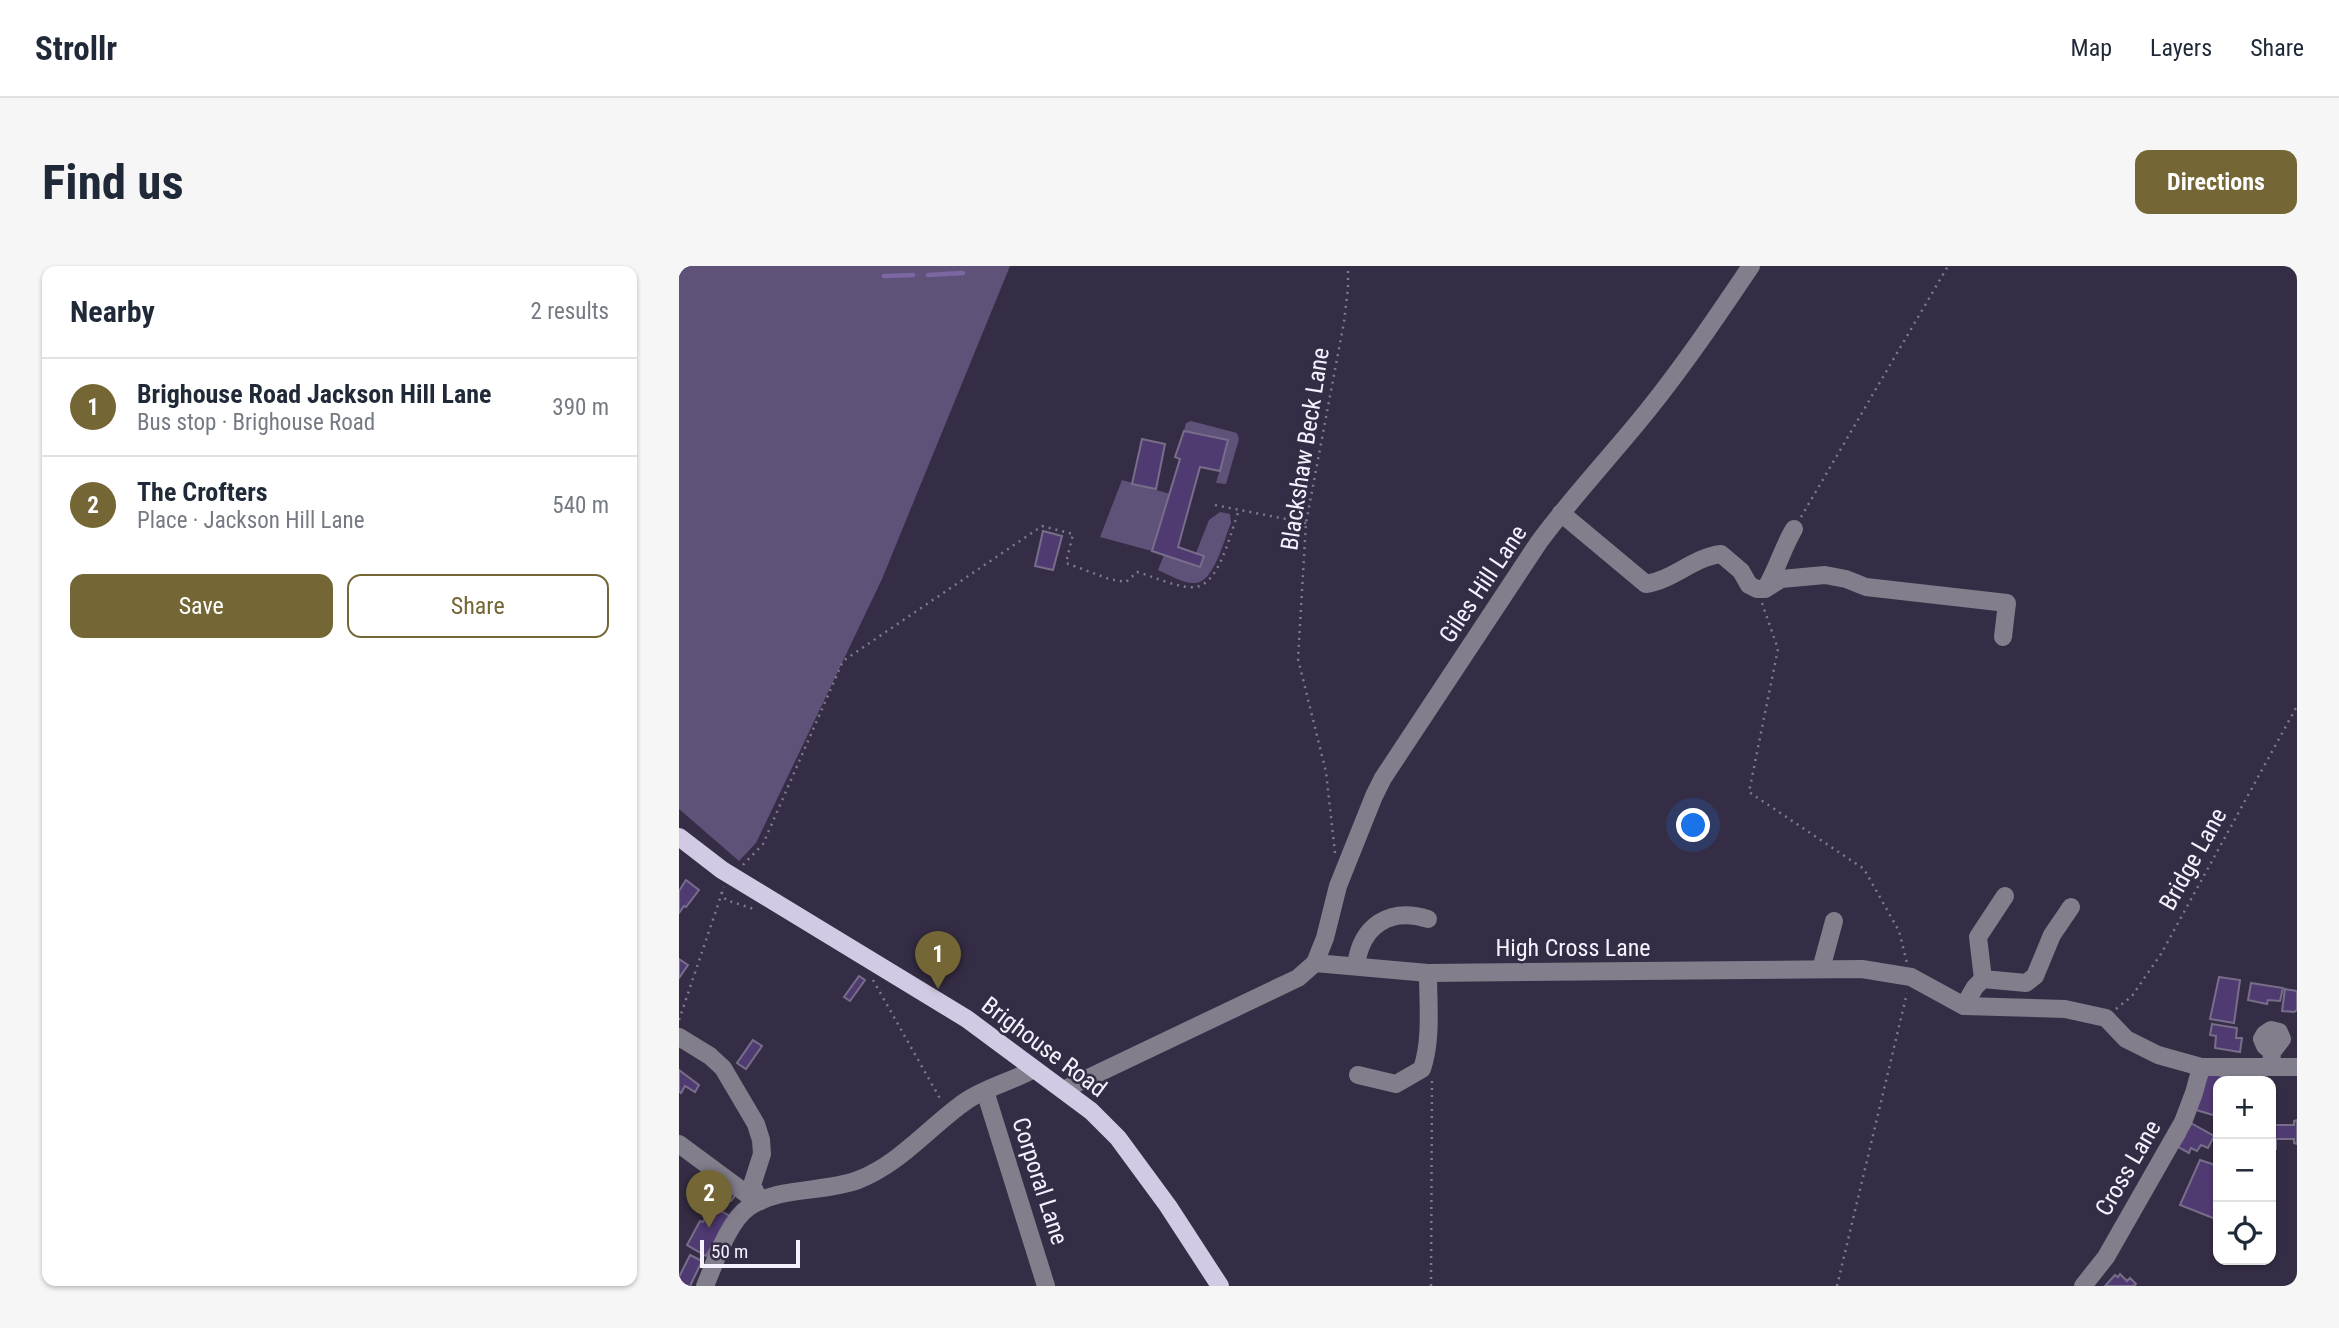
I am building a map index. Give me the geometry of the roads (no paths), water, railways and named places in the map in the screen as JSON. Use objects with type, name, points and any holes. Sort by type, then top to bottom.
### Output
[{"type":"main road","name":"Brighouse Road","points":[[683,847],[967,1019],[1091,1111],[1118,1138],[1168,1206],[1220,1286]]},
{"type":"street","name":"Giles Hill Lane","points":[[1315,963],[1325,938],[1338,886],[1383,778],[1561,513],[1647,411],[1751,266]]},
{"type":"street","points":[[1561,513],[1646,584],[1658,582],[1710,555],[1721,554],[1741,571],[1749,584],[1761,589],[1781,579],[1825,575],[1866,587],[2007,603],[2003,637]]},
{"type":"street","points":[[1761,589],[1777,569],[1784,545],[1794,529]]},
{"type":"street","points":[[1983,979],[1978,937],[2005,896]]},
{"type":"street","points":[[1983,979],[2026,983],[2035,976],[2052,935],[2071,907]]},
{"type":"street","points":[[1356,966],[1361,944],[1380,923],[1401,914],[1428,919]]},
{"type":"street","points":[[1821,970],[1834,921]]},
{"type":"street","points":[[1063,1090],[1298,978],[1315,963]]},
{"type":"street","name":"High Cross Lane","points":[[1315,963],[1427,973],[1862,969],[1911,976],[1964,1006],[2065,1009],[2106,1018],[2126,1038],[2158,1055],[2201,1067]]},
{"type":"street","points":[[1358,1075],[1396,1084],[1422,1069],[1428,1037],[1427,973]]},
{"type":"street","points":[[1964,1006],[1983,979]]},
{"type":"street","points":[[679,1037],[710,1056],[723,1068],[756,1124],[762,1154],[752,1185],[760,1201]]},
{"type":"street","points":[[2201,1067],[2271,1059],[2297,1067]]},
{"type":"street","name":"Cross Lane","points":[[2083,1286],[2106,1257],[2183,1122],[2201,1067]]},
{"type":"street","points":[[705,1286],[735,1220],[747,1208],[760,1201],[858,1180],[898,1156],[967,1100],[1034,1069]]},
{"type":"street","name":"Corporal Lane","points":[[985,1091],[1047,1286]]},
{"type":"street","points":[[679,1144],[760,1201]]},
{"type":"waterway","points":[[928,275],[963,273]]},
{"type":"waterway","points":[[884,276],[913,275]]},
{"type":"place","name":"Brighouse Road Jackson Hill Lane","points":[[938,989]]},
{"type":"place","name":"The Crofters","points":[[709,1228]]}]
